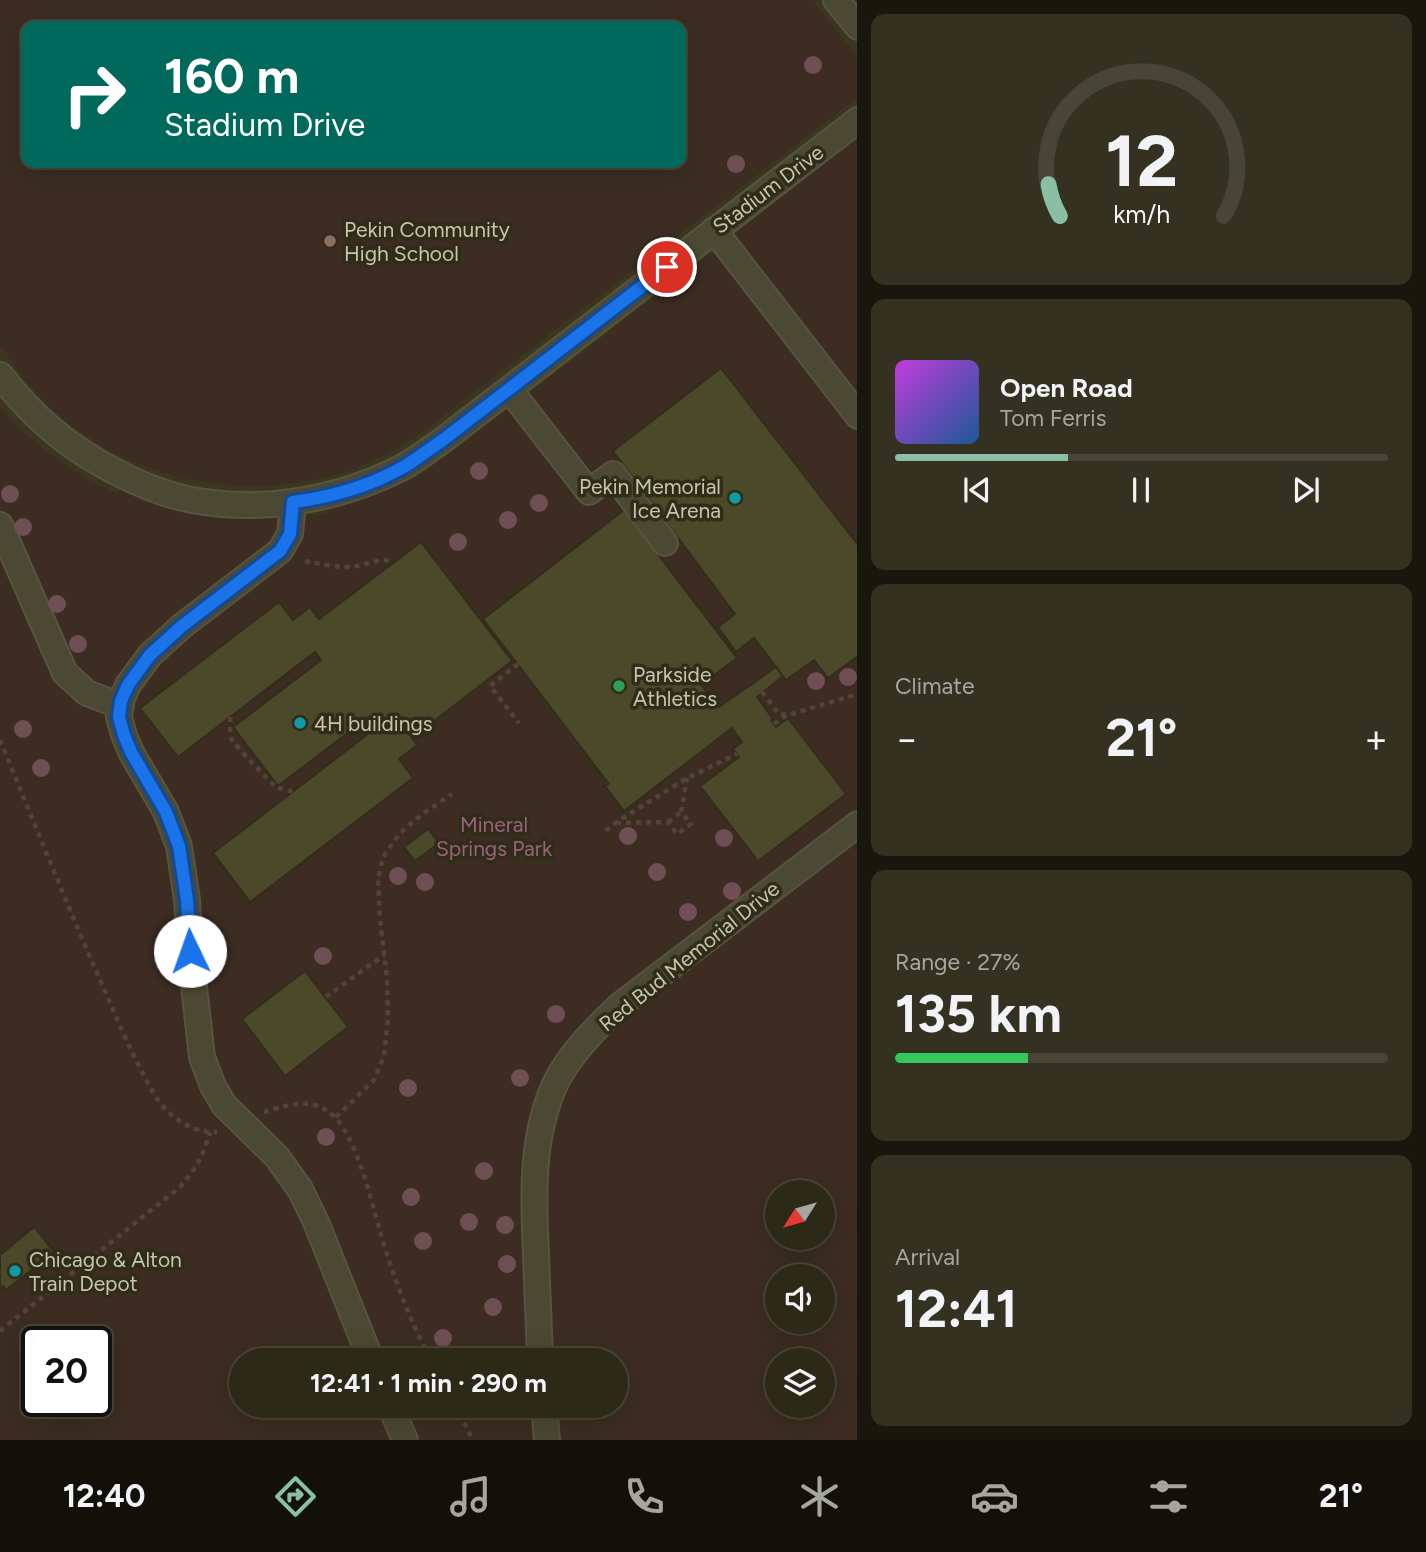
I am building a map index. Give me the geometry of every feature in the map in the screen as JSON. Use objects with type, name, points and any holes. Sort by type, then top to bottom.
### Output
[{"type":"street","points":[[836,0],[857,27]]},
{"type":"street","name":"Stadium Drive","points":[[0,375],[50,428],[91,458],[169,494],[191,500],[244,505],[293,502],[341,492],[405,466],[443,440],[857,121]]},
{"type":"street","points":[[714,230],[857,416]]},
{"type":"street","points":[[509,389],[589,492],[612,474],[665,543]]},
{"type":"street","points":[[293,502],[290,534],[280,551],[182,626],[150,655],[128,685],[119,717],[131,752],[166,812],[179,846],[187,900],[202,1057],[224,1105],[277,1157],[300,1189],[316,1222],[365,1348]]},
{"type":"street","points":[[0,525],[65,673],[87,693],[121,706]]},
{"type":"street","name":"Red Bud Memorial Drive","points":[[540,1348],[535,1164],[545,1113],[557,1081],[571,1056],[618,1007],[857,824]]},
{"type":"street","points":[[396,1418],[405,1440]]},
{"type":"street","points":[[545,1418],[547,1440]]},
{"type":"path","points":[[305,561],[355,566],[386,560],[391,565]]},
{"type":"path","points":[[518,664],[490,686],[519,723]]},
{"type":"path","points":[[762,692],[779,714],[788,715]]},
{"type":"path","points":[[774,724],[788,715],[857,694]]},
{"type":"path","points":[[230,717],[233,742],[276,786],[293,792]]},
{"type":"path","points":[[606,831],[687,778],[737,754]]},
{"type":"path","points":[[615,823],[668,822],[681,812],[687,778]]},
{"type":"path","points":[[336,1117],[374,1080],[384,1056],[388,1019],[387,979],[378,879],[383,857],[400,832],[452,794]]},
{"type":"path","points":[[668,822],[677,834],[691,824],[681,812]]},
{"type":"path","points":[[326,997],[384,955]]},
{"type":"path","points":[[0,1331],[180,1187],[203,1155],[210,1132]]},
{"type":"path","points":[[462,1418],[474,1440]]},
{"type":"green space","name":"Pekin Community High School","points":[[0,0],[813,0],[857,57],[857,98],[413,439],[351,470],[310,481],[225,485],[184,478],[143,466],[105,448],[70,424],[38,395],[0,344]]},
{"type":"green space","name":"Mineral Springs Park","points":[[857,138],[857,1440],[0,1440],[0,543],[33,586],[0,504],[0,407],[39,446],[85,477],[118,494],[121,489],[198,516],[321,515],[418,477],[573,360]]},
{"type":"building","name":"Pekin Memorial Ice Arena","points":[[721,368],[857,544],[857,657],[828,678],[814,660],[786,680],[754,638],[736,652],[718,627],[735,614],[613,451]]},
{"type":"building","name":"Parkside Athletics","points":[[624,510],[737,658],[701,685],[719,707],[776,667],[783,676],[757,697],[776,727],[788,718],[846,794],[758,861],[700,786],[739,757],[733,749],[742,742],[732,728],[624,811],[605,786],[609,784],[483,619]]},
{"type":"building","name":"4H buildings","points":[[421,542],[512,661],[412,738],[417,745],[399,759],[413,778],[250,902],[213,853],[377,727],[369,717],[278,786],[233,727],[321,660],[315,652],[178,757],[140,708],[279,602],[293,620],[310,607],[319,619]]},
{"type":"building","points":[[428,829],[439,843],[415,861],[404,847]]},
{"type":"building","points":[[305,971],[348,1027],[285,1076],[242,1019]]},
{"type":"building","name":"Chicago & Alton Train Depot","points":[[34,1227],[54,1252],[6,1290],[3,1286],[0,1289],[0,1255]]},
{"type":"place","name":"Pekin Community High School","points":[[330,241]]},
{"type":"place","name":"Pekin Memorial Ice Arena","points":[[735,498]]},
{"type":"place","name":"Parkside Athletics","points":[[619,686]]},
{"type":"place","name":"4H buildings","points":[[300,723]]},
{"type":"place","name":"Chicago & Alton Train Depot","points":[[15,1271]]},
{"type":"route","points":[[190,951],[187,900],[179,846],[166,812],[131,752],[119,717],[121,701],[128,685],[150,655],[182,626],[280,551],[290,534],[293,502],[341,492],[405,466],[443,440],[667,267]]}]
